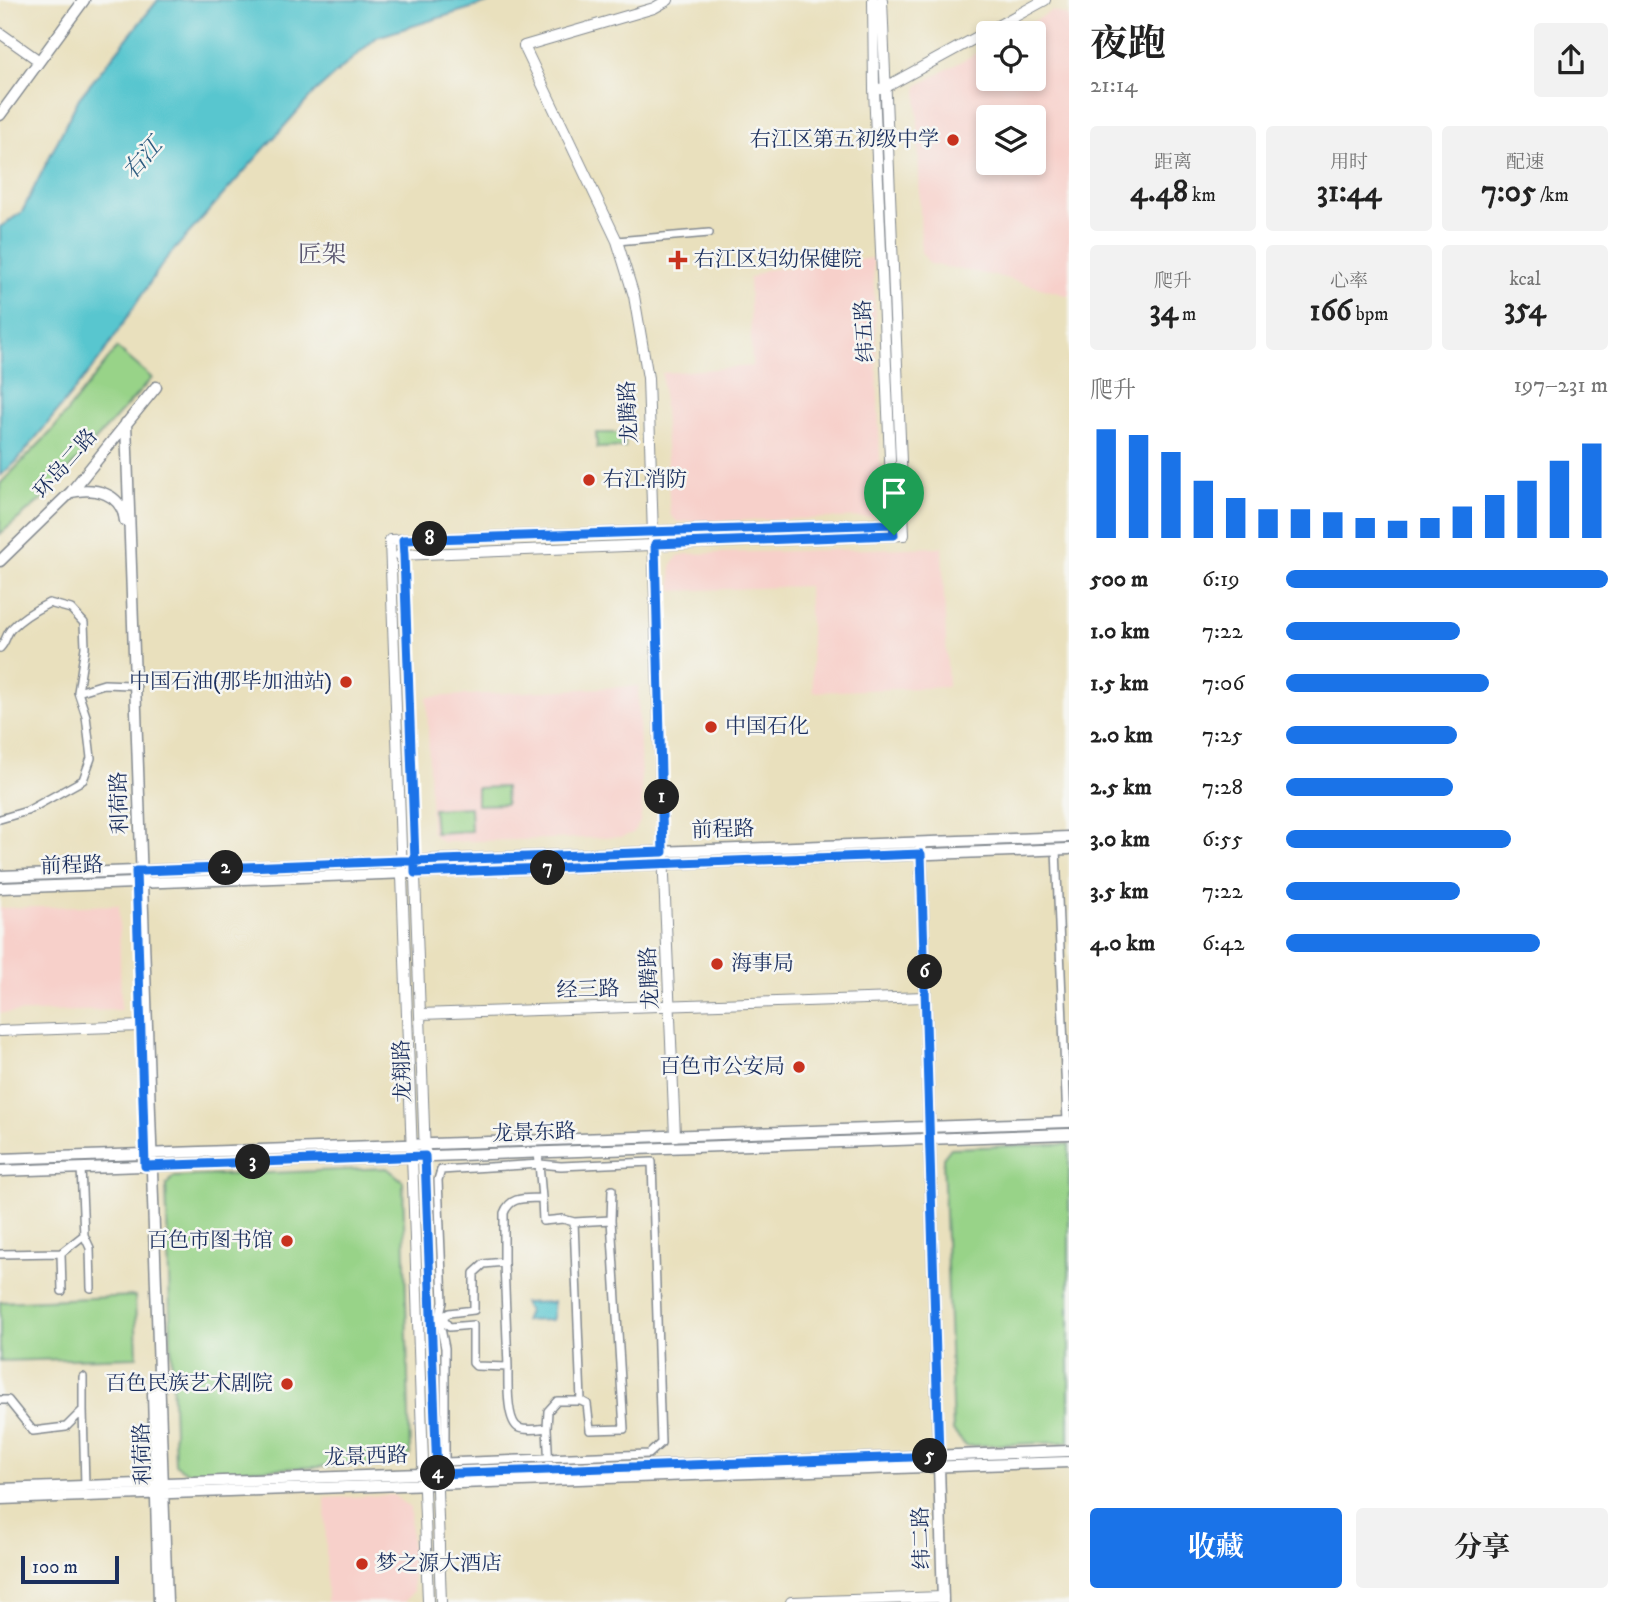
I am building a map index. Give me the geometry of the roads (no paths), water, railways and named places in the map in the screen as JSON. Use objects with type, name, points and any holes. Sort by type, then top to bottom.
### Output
[{"type":"main road","points":[[0,115],[84,0]]},
{"type":"main road","name":"环岛二路","points":[[0,561],[71,492],[156,387]]},
{"type":"main road","name":"利荷路","points":[[126,422],[160,1488],[167,1602]]},
{"type":"main road","name":"利荷路","points":[[71,492],[98,490],[109,495],[122,507],[125,516],[139,877],[141,1026],[149,1160]]},
{"type":"main road","name":"前程路","points":[[664,858],[921,842],[1069,837]]},
{"type":"main road","name":"纬二路","points":[[921,842],[943,1600]]},
{"type":"main road","name":"前程路","points":[[0,888],[139,877],[402,867],[1069,849]]},
{"type":"main road","name":"前程路","points":[[0,876],[139,877]]},
{"type":"main road","name":"龙景东路","points":[[425,1150],[539,1158],[1069,1126]]},
{"type":"main road","name":"龙景东路","points":[[0,1159],[149,1160],[412,1151],[675,1136],[929,1133]]},
{"type":"main road","name":"龙景东路","points":[[0,1171],[81,1168],[149,1160]]},
{"type":"main road","name":"龙景西路","points":[[0,1499],[160,1488],[939,1461],[1069,1451]]},
{"type":"main road","name":"龙景西路","points":[[437,1479],[549,1469],[939,1461],[1069,1462]]},
{"type":"main road","name":"龙景西路","points":[[0,1489],[85,1486],[160,1488]]},
{"type":"main road","name":"利荷路","points":[[159,1602],[160,1488]]},
{"type":"street","name":"龙腾路","points":[[668,0],[654,8],[524,46],[617,241],[634,296],[648,378],[675,1136]]},
{"type":"street","name":"纬五路","points":[[873,0],[898,529]]},
{"type":"street","name":"纬五路","points":[[879,89],[882,0]]},
{"type":"street","points":[[879,89],[1045,0]]},
{"type":"street","points":[[0,33],[38,60]]},
{"type":"street","points":[[617,241],[709,233]]},
{"type":"street","points":[[403,540],[654,531],[898,529]]},
{"type":"street","points":[[391,556],[898,529]]},
{"type":"street","name":"龙翔路","points":[[428,1602],[390,540],[403,540],[404,555],[425,1150],[438,1320],[437,1479],[441,1602]]},
{"type":"street","points":[[0,648],[5,643],[8,631],[31,612],[49,603],[71,609],[84,623],[85,647],[78,692],[86,716],[91,758],[83,780],[27,811],[0,819]]},
{"type":"street","points":[[78,692],[104,684],[130,685]]},
{"type":"street","points":[[1056,849],[1069,1126]]},
{"type":"street","name":"经三路","points":[[420,1014],[925,997]]},
{"type":"street","points":[[0,1031],[141,1026]]},
{"type":"street","points":[[539,1158],[542,1221],[611,1220]]},
{"type":"street","points":[[539,1158],[561,1166],[652,1162],[661,1443],[649,1454],[445,1462],[445,1349],[438,1320],[443,1301],[438,1180],[441,1170],[539,1158]]},
{"type":"street","points":[[81,1168],[84,1235],[90,1248],[91,1288]]},
{"type":"street","points":[[549,1469],[548,1411],[557,1401],[581,1401],[587,1404],[590,1430],[624,1429],[611,1220],[612,1190]]},
{"type":"street","points":[[542,1198],[516,1200],[506,1206],[505,1262],[510,1416],[514,1425],[520,1429],[547,1428]]},
{"type":"street","points":[[574,1222],[581,1401]]},
{"type":"street","points":[[0,1254],[61,1253],[84,1235]]},
{"type":"street","points":[[61,1253],[62,1290]]},
{"type":"street","points":[[438,1320],[449,1313],[474,1310],[474,1273],[484,1264],[505,1262]]},
{"type":"street","points":[[438,1320],[449,1327],[473,1325],[473,1363],[476,1366],[508,1367]]},
{"type":"street","points":[[83,1377],[85,1486]]},
{"type":"street","points":[[0,1400],[8,1401],[33,1431],[66,1427],[83,1410]]},
{"type":"street","points":[[791,1602],[943,1600]]},
{"type":"water","name":"右江","points":[[158,0],[497,0],[377,37],[314,93],[165,260],[99,360],[17,461],[0,476],[0,227],[22,212],[79,98]]},
{"type":"water","points":[[553,1302],[553,1320],[524,1321],[528,1311],[523,1303]]},
{"type":"place","name":"右江区第五初级中学","points":[[953,140]]},
{"type":"place","name":"右江区妇幼保健院","points":[[678,260]]},
{"type":"place","name":"右江消防","points":[[589,480]]},
{"type":"place","name":"中国石油(那毕加油站)","points":[[346,682]]},
{"type":"place","name":"中国石化","points":[[711,727]]},
{"type":"place","name":"海事局","points":[[717,964]]},
{"type":"place","name":"百色市公安局","points":[[799,1067]]},
{"type":"place","name":"百色市图书馆","points":[[287,1241]]},
{"type":"place","name":"百色民族艺术剧院","points":[[287,1384]]},
{"type":"place","name":"梦之源大酒店","points":[[362,1564]]},
{"type":"district","name":"匠架","points":[[322,255]]}]
